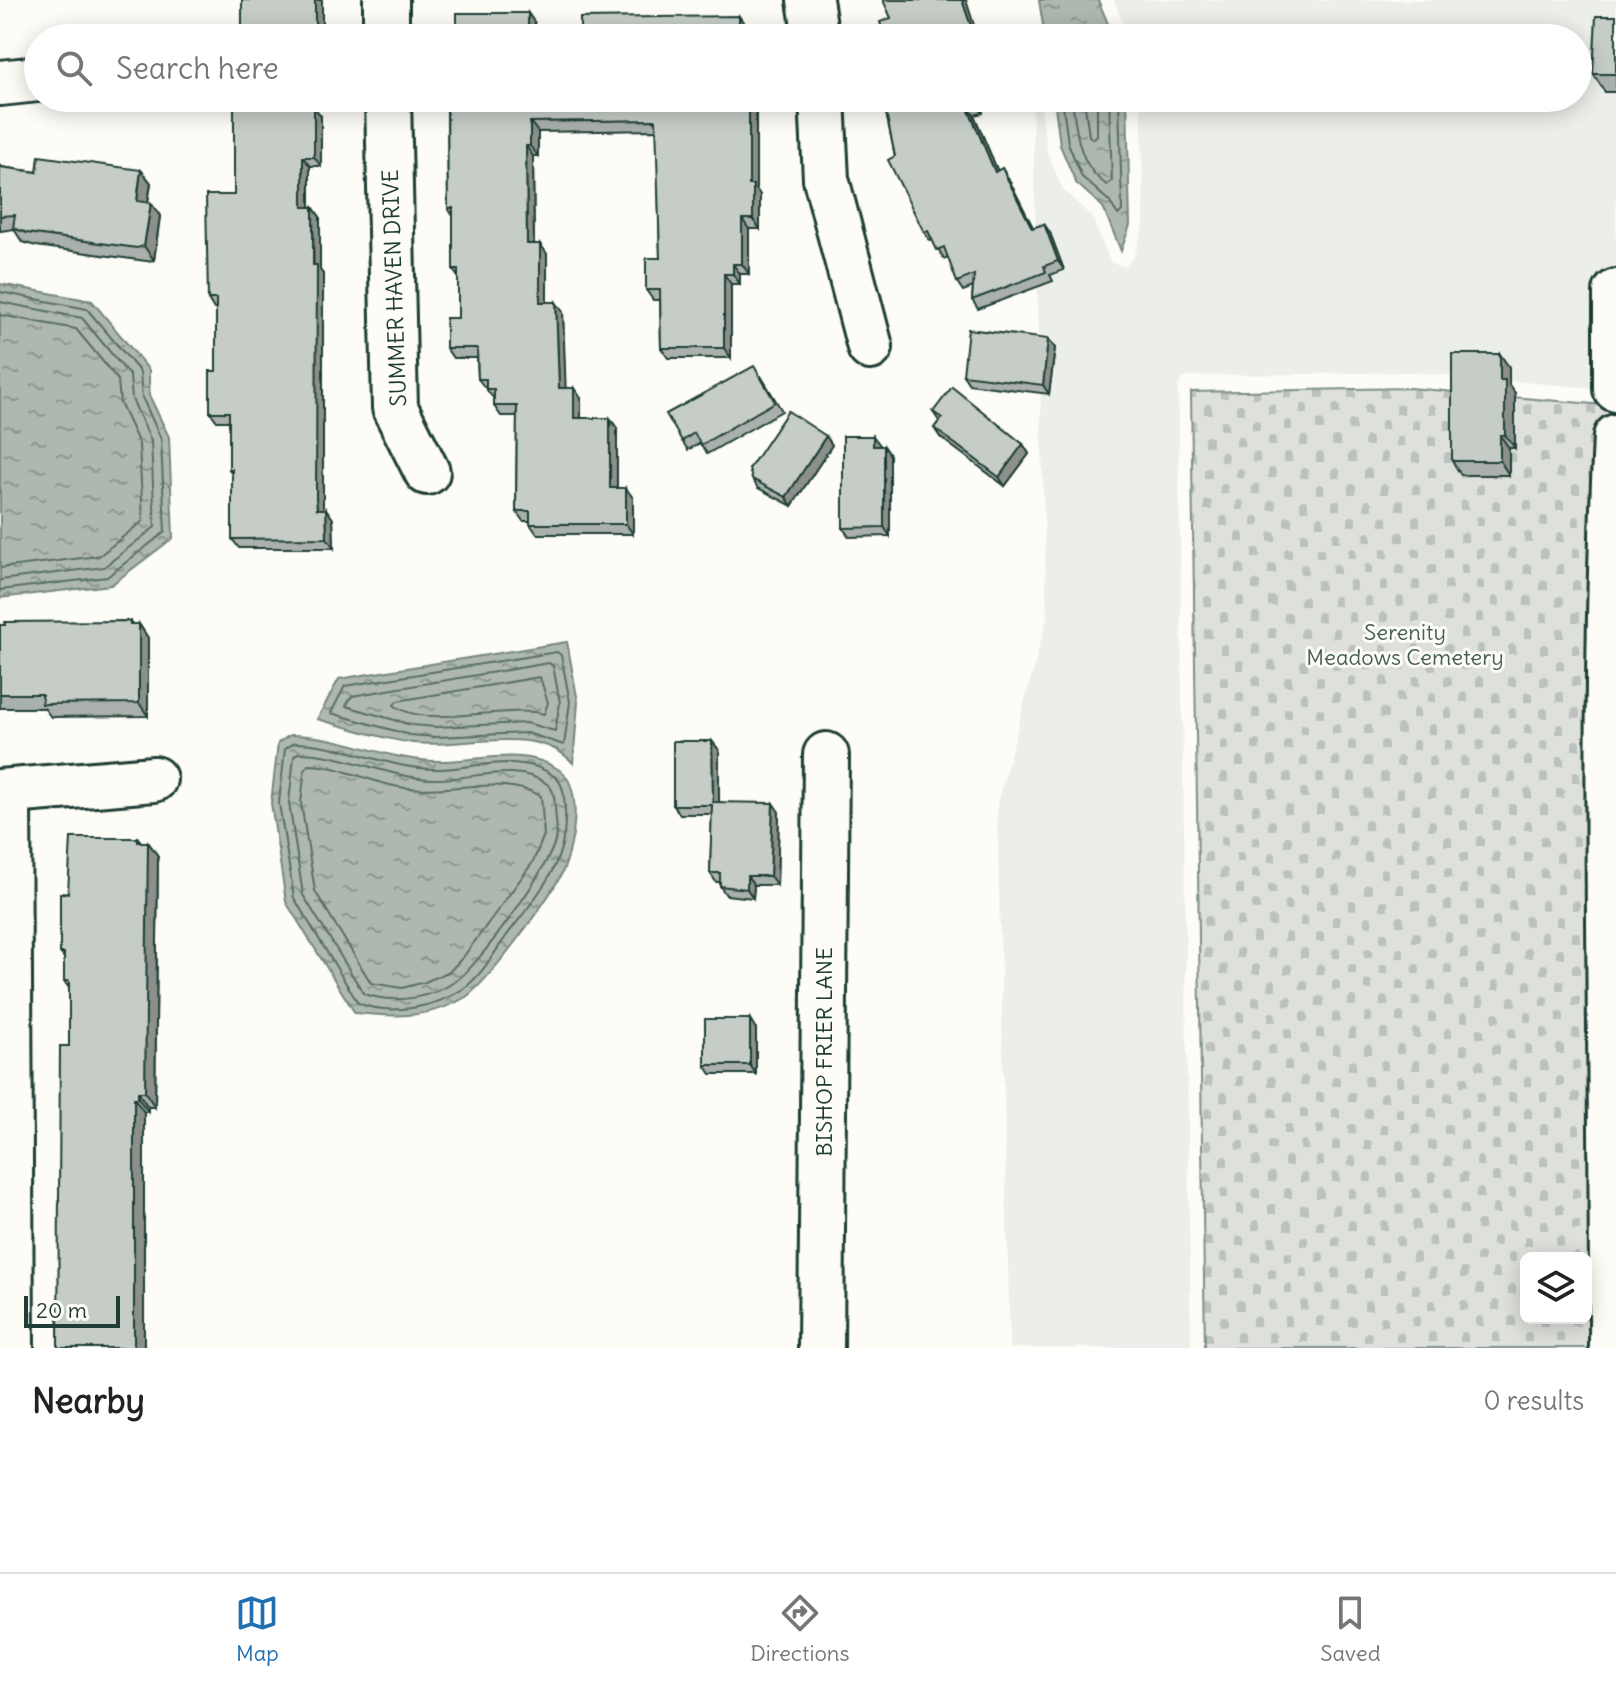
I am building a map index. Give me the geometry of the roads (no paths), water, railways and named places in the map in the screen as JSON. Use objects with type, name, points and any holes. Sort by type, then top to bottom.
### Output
[{"type":"street","points":[[386,0],[386,24]]},
{"type":"street","points":[[810,0],[814,24]]},
{"type":"street","points":[[0,83],[24,80]]},
{"type":"street","name":"SUMMER HAVEN DRIVE","points":[[388,112],[395,408],[427,472]]},
{"type":"street","points":[[823,112],[826,179],[870,347]]},
{"type":"street","points":[[1616,292],[1616,389]]},
{"type":"street","points":[[1612,1348],[1607,791],[1608,593],[1616,437]]},
{"type":"street","name":"BISHOP FRIER LANE","points":[[821,1348],[826,755]]},
{"type":"street","points":[[11,1348],[4,792],[154,779]]},
{"type":"water","points":[[1039,0],[1098,0],[1108,24],[1043,24]]},
{"type":"water","points":[[1056,112],[1127,112],[1130,225],[1121,251],[1103,207],[1076,183],[1060,145]]},
{"type":"water","points":[[0,284],[92,301],[149,370],[149,395],[169,437],[173,538],[111,585],[0,598]]},
{"type":"water","points":[[567,642],[578,702],[573,763],[539,743],[497,740],[413,743],[317,719],[339,679]]},
{"type":"water","points":[[290,735],[327,739],[397,756],[433,761],[513,756],[529,758],[558,769],[567,778],[572,790],[574,821],[569,853],[560,877],[502,959],[466,997],[439,1009],[412,1015],[355,1013],[286,902],[271,803],[278,743]]},
{"type":"park label","name":"Serenity Meadows Cemetery","points":[[1405,644]]}]
